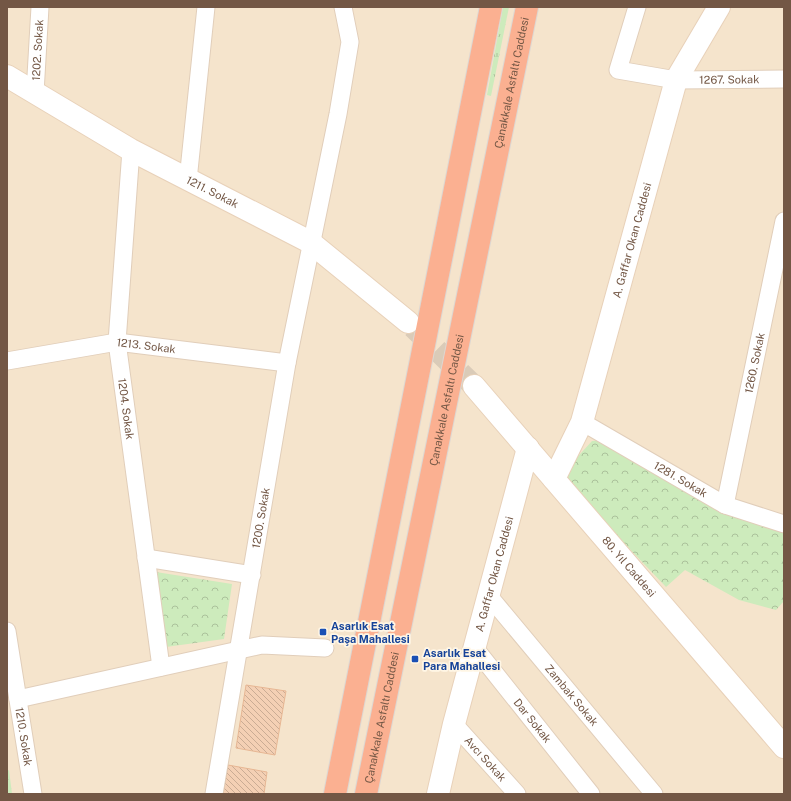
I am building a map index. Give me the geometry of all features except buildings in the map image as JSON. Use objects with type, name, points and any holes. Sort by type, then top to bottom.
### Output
[{"type":"highway","points":[[335,794],[491,7]]},
{"type":"highway","name":"Çanakkale Asfaltı Caddesi","points":[[366,794],[526,7]]},
{"type":"street","name":"1202. Sokak","points":[[35,92],[40,7]]},
{"type":"street","points":[[188,180],[206,7]]},
{"type":"street","name":"1200. Sokak","points":[[214,794],[287,363],[310,242],[338,114],[350,42],[343,7]]},
{"type":"street","name":"1267. Sokak","points":[[637,7],[618,70],[676,80],[784,79]]},
{"type":"street","name":"A. Gaffar Okan Caddesi","points":[[554,479],[582,422],[676,80],[719,7]]},
{"type":"street","name":"1211. Sokak","points":[[7,76],[131,150],[310,242],[408,322]]},
{"type":"street","name":"1204. Sokak","points":[[131,150],[117,342],[161,667]]},
{"type":"street","name":"1260. Sokak","points":[[725,505],[784,222]]},
{"type":"street","name":"1213. Sokak","points":[[7,360],[117,342],[287,363]]},
{"type":"street","name":"80. Yıl Caddesi","points":[[474,386],[784,747]]},
{"type":"street","name":"1281. Sokak","points":[[582,422],[725,505],[784,524]]},
{"type":"street","name":"A. Gaffar Okan Caddesi","points":[[438,794],[454,724],[528,448]]},
{"type":"street","points":[[146,558],[252,575]]},
{"type":"street","name":"Zambak Sokak","points":[[489,596],[654,794]]},
{"type":"street","name":"1210. Sokak","points":[[7,631],[33,794]]},
{"type":"street","points":[[18,699],[262,646],[325,648]]},
{"type":"street","name":"Dar Sokak","points":[[474,648],[591,794]]},
{"type":"street","name":"Avcı Sokak","points":[[454,724],[517,794]]},
{"type":"shaded area","points":[[7,7],[784,7],[784,794],[7,794]]},
{"type":"green space","points":[[503,7],[509,7],[491,96],[487,95]]},
{"type":"green space","points":[[605,440],[784,533],[784,601],[776,610],[739,600],[685,570],[666,587],[560,476],[592,441]]},
{"type":"green space","points":[[156,572],[232,584],[224,639],[166,647]]},
{"type":"green space","points":[[9,770],[12,794],[7,794],[7,771]]},
{"type":"tunnel","points":[[413,327],[474,386]]},
{"type":"place","name":"Asarlık Esat Paşa Mahallesi","points":[[323,632]]},
{"type":"place","name":"Asarlık Esat Para Mahallesi","points":[[415,659]]}]
